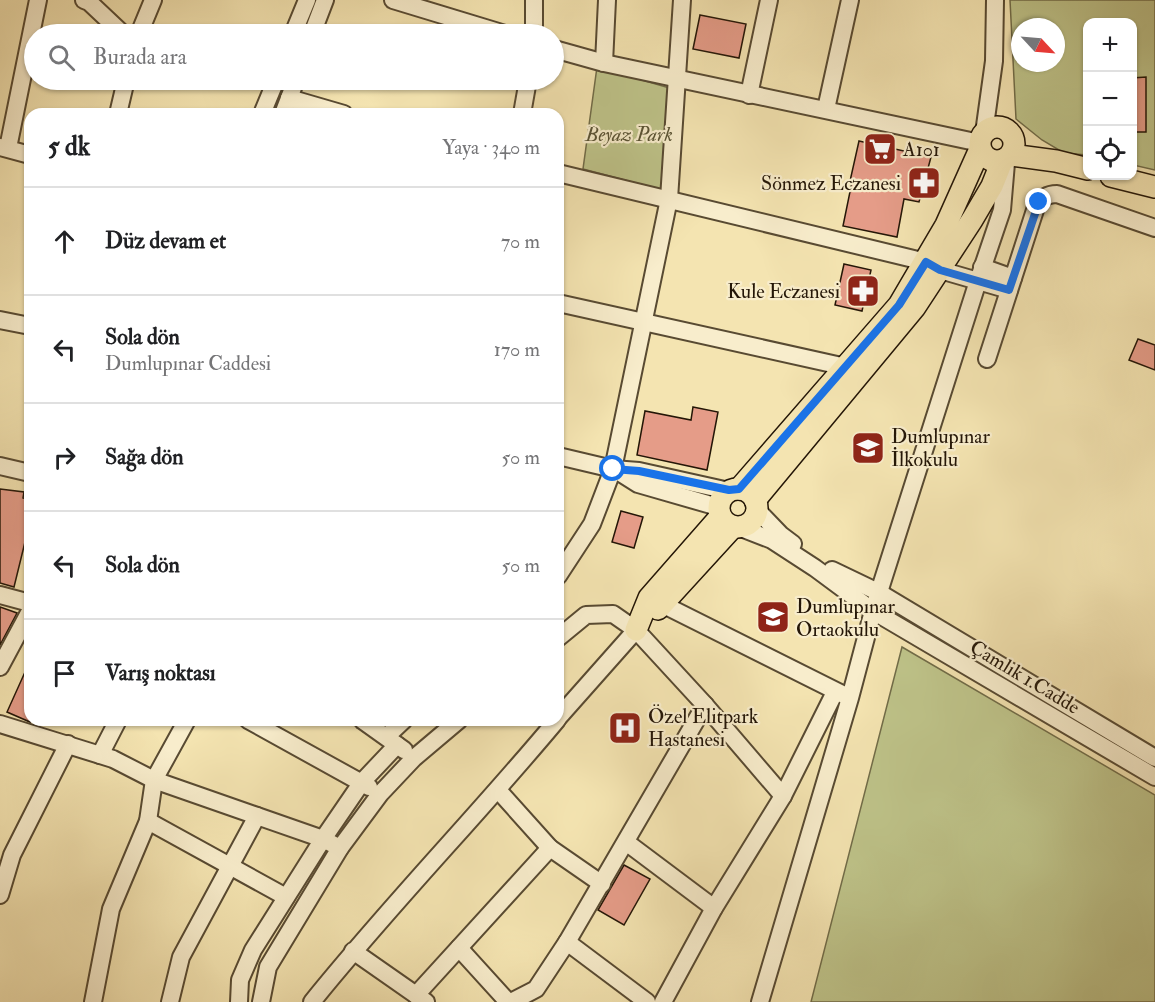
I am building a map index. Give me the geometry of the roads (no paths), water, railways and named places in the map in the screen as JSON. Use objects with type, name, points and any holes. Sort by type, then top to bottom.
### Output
[{"type":"main road","points":[[636,630],[649,598],[737,508],[915,307],[933,266],[946,225],[981,141],[993,127],[1009,131],[1009,154],[992,186],[933,266],[846,367],[737,508],[662,604],[636,630]]},
{"type":"main road","points":[[981,141],[986,158],[997,162],[1009,154],[1083,168]]},
{"type":"main road","points":[[1126,180],[1155,188]]},
{"type":"street","points":[[32,24],[38,0]]},
{"type":"street","points":[[84,0],[112,24]]},
{"type":"street","points":[[143,24],[153,0]]},
{"type":"street","points":[[316,24],[325,0]]},
{"type":"street","points":[[393,0],[473,24]]},
{"type":"street","points":[[534,0],[534,24]]},
{"type":"street","points":[[604,63],[607,0]]},
{"type":"street","points":[[564,567],[592,525],[613,469],[644,322],[669,199],[682,0]]},
{"type":"street","points":[[748,95],[769,0]]},
{"type":"street","points":[[826,109],[850,0]]},
{"type":"street","points":[[564,52],[748,95],[981,141],[994,61],[995,0]]},
{"type":"street","points":[[295,24],[300,3]]},
{"type":"street","points":[[24,61],[4,147],[24,153]]},
{"type":"street","points":[[119,108],[124,90]]},
{"type":"street","points":[[264,108],[272,90]]},
{"type":"street","points":[[285,108],[292,90]]},
{"type":"street","points":[[523,108],[526,90]]},
{"type":"street","points":[[289,98],[323,108]]},
{"type":"street","points":[[760,1002],[842,695],[880,593],[1002,210],[1009,154]]},
{"type":"street","points":[[564,174],[933,266],[980,274],[1011,284]]},
{"type":"street","points":[[987,359],[1036,207],[1046,196],[1057,194],[1155,228]]},
{"type":"street","points":[[564,304],[846,367]]},
{"type":"street","points":[[0,320],[24,325]]},
{"type":"street","name":"Çamlık 1.Cadde","points":[[564,457],[613,469],[639,471],[737,508],[772,540],[816,568],[873,611],[1155,777]]},
{"type":"street","points":[[0,466],[24,472]]},
{"type":"street","points":[[737,508],[781,535],[827,568],[880,593],[1155,758]]},
{"type":"street","points":[[0,595],[24,601]]},
{"type":"street","points":[[662,604],[842,695]]},
{"type":"street","points":[[564,633],[586,615],[613,614],[636,630],[705,705],[783,796]]},
{"type":"street","points":[[0,667],[24,622]]},
{"type":"street","points":[[564,711],[636,630]]},
{"type":"street","points":[[663,1002],[714,908],[842,695]]},
{"type":"street","points":[[459,948],[509,1002],[536,989],[602,884],[705,705]]},
{"type":"street","points":[[0,724],[100,755],[154,780],[323,838],[340,848]]},
{"type":"street","points":[[100,755],[115,726]]},
{"type":"street","points":[[93,1002],[111,909],[148,821],[154,780],[185,726]]},
{"type":"street","points":[[259,726],[380,794]]},
{"type":"street","points":[[371,726],[414,758]]},
{"type":"street","points":[[239,1002],[240,980],[253,950],[323,838],[400,726]]},
{"type":"street","points":[[261,1002],[268,967],[340,848],[380,794],[414,758],[452,726]]},
{"type":"street","points":[[312,1002],[353,951],[498,790],[551,726]]},
{"type":"street","points":[[0,895],[12,855],[68,744]]},
{"type":"street","points":[[498,790],[550,848],[602,884]]},
{"type":"street","points":[[170,1002],[181,957],[256,816]]},
{"type":"street","points":[[148,821],[286,897]]},
{"type":"street","points":[[626,842],[714,908]]},
{"type":"street","points":[[353,951],[421,999],[459,948],[550,848]]},
{"type":"street","points":[[567,942],[647,1002]]},
{"type":"place","name":"A101","points":[[880,149]]},
{"type":"place","name":"Sönmez Eczanesi","points":[[924,183]]},
{"type":"place","name":"Kule Eczanesi","points":[[863,291]]},
{"type":"place","name":"Dumlupınar İlkokulu","points":[[868,448]]},
{"type":"place","name":"Dumlupınar Ortaokulu","points":[[773,617]]},
{"type":"place","name":"Özel Elitpark Hastanesi","points":[[625,728]]},
{"type":"park label","name":"Beyaz Park","points":[[629,134]]}]
